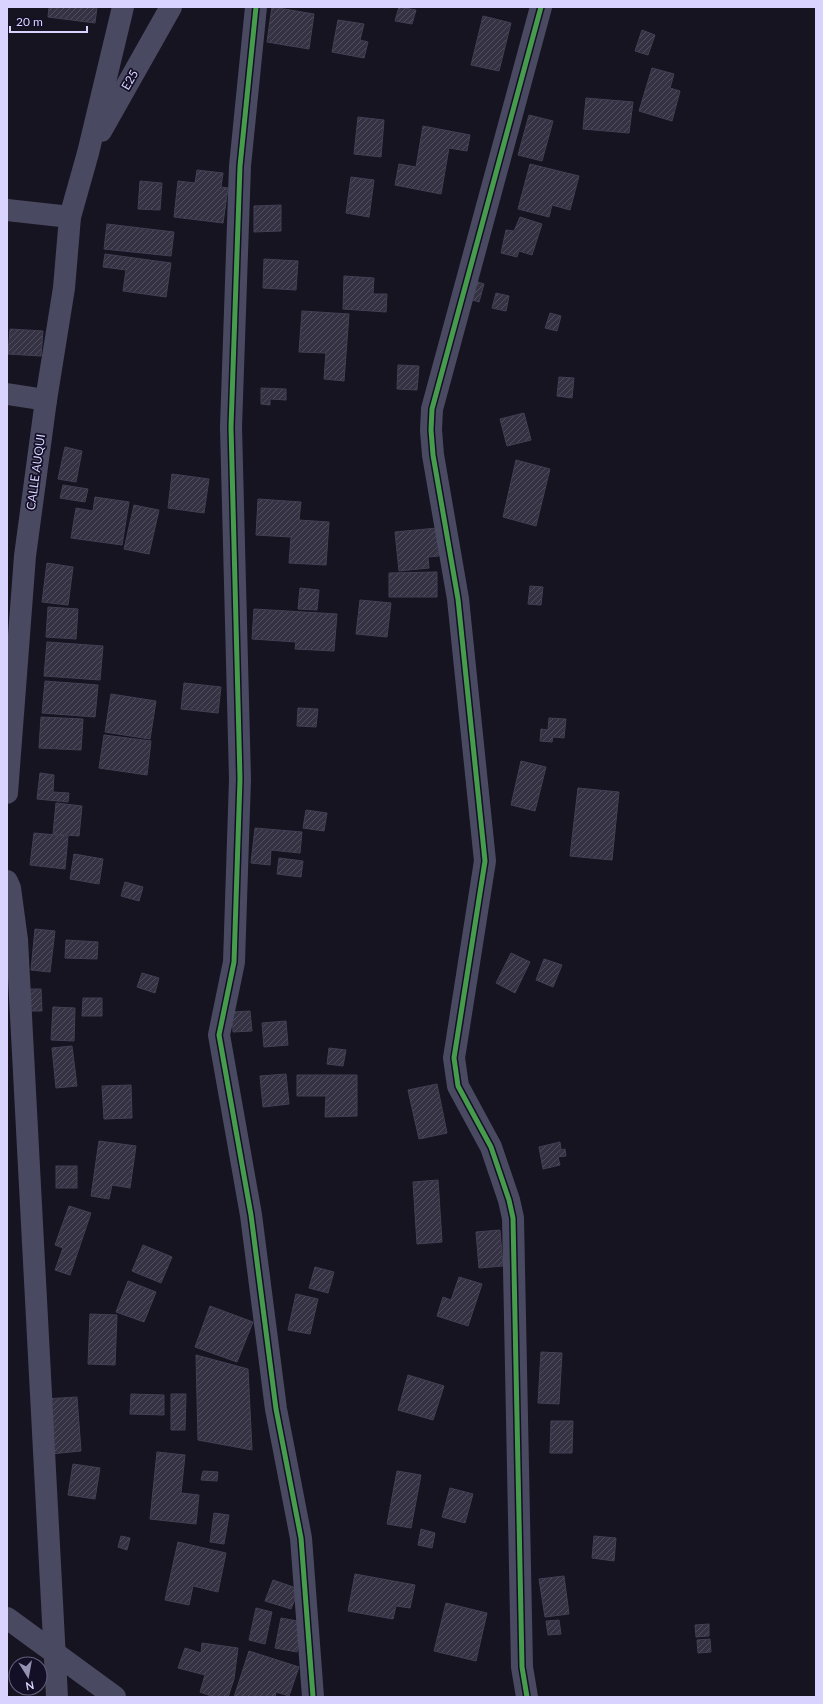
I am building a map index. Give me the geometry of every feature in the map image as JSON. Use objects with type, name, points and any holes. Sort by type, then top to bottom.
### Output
[{"type":"street","points":[[88,153],[123,7]]},
{"type":"street","name":"E25","points":[[88,153],[171,7]]},
{"type":"street","points":[[256,7],[240,166],[232,427],[240,780],[234,962],[219,1035],[251,1215],[276,1409],[301,1538],[312,1697]]},
{"type":"street","points":[[527,1697],[522,1667],[513,1218],[509,1200],[491,1147],[458,1086],[454,1058],[485,861],[458,599],[433,455],[431,430],[432,409],[541,7]]},
{"type":"street","name":"CALLE AUQUI","points":[[7,793],[16,554],[46,400],[64,288],[70,217],[88,153]]},
{"type":"street","points":[[7,210],[70,217]]},
{"type":"street","points":[[7,394],[46,400]]},
{"type":"street","points":[[7,881],[10,888],[18,948],[57,1697]]},
{"type":"street","points":[[7,1618],[115,1697]]},
{"type":"building","points":[[49,7],[97,7],[95,23],[48,17]]},
{"type":"building","points":[[272,7],[314,14],[309,49],[267,42]]},
{"type":"building","points":[[399,7],[416,10],[412,24],[395,21]]},
{"type":"building","points":[[483,16],[511,23],[499,71],[471,65]]},
{"type":"building","points":[[338,20],[364,24],[360,40],[368,42],[364,58],[332,52]]},
{"type":"building","points":[[642,30],[655,35],[648,55],[635,51]]},
{"type":"building","points":[[652,68],[674,74],[670,88],[680,91],[672,121],[639,111]]},
{"type":"building","points":[[586,98],[633,102],[629,133],[583,129]]},
{"type":"building","points":[[529,115],[553,121],[542,161],[518,155]]},
{"type":"building","points":[[358,117],[384,120],[381,157],[354,154]]},
{"type":"building","points":[[423,126],[470,135],[467,151],[449,148],[441,194],[395,185],[399,164],[416,167]]},
{"type":"building","points":[[530,164],[579,176],[570,210],[552,205],[549,217],[518,209]]},
{"type":"building","points":[[197,170],[223,173],[221,187],[228,188],[223,223],[174,217],[178,181],[195,183]]},
{"type":"building","points":[[351,177],[374,180],[369,217],[346,213]]},
{"type":"building","points":[[140,181],[162,183],[160,210],[138,209]]},
{"type":"building","points":[[281,205],[281,231],[254,232],[254,206]]},
{"type":"building","points":[[520,217],[542,224],[532,255],[519,251],[517,257],[501,253],[506,230],[514,231]]},
{"type":"building","points":[[107,224],[174,232],[171,256],[104,249]]},
{"type":"building","points":[[105,254],[171,263],[166,297],[123,291],[126,270],[103,267]]},
{"type":"building","points":[[264,259],[298,261],[296,290],[263,288]]},
{"type":"building","points":[[344,276],[374,278],[373,294],[387,294],[386,312],[343,309]]},
{"type":"building","points":[[475,281],[484,284],[479,302],[469,299]]},
{"type":"building","points":[[496,293],[509,296],[506,311],[492,308]]},
{"type":"building","points":[[302,311],[349,314],[344,381],[324,379],[326,353],[299,352]]},
{"type":"building","points":[[550,313],[561,316],[557,331],[545,328]]},
{"type":"building","points":[[10,329],[43,331],[41,356],[8,354]]},
{"type":"building","points":[[398,365],[419,366],[417,390],[397,389]]},
{"type":"building","points":[[559,377],[574,378],[572,398],[557,396]]},
{"type":"building","points":[[261,388],[286,389],[286,400],[270,399],[270,405],[261,404]]},
{"type":"building","points":[[524,413],[531,440],[507,446],[500,419]]},
{"type":"building","points":[[65,447],[82,451],[76,482],[58,479]]},
{"type":"building","points":[[516,460],[550,469],[536,526],[503,517]]},
{"type":"building","points":[[172,474],[209,479],[204,513],[168,508]]},
{"type":"building","points":[[63,485],[88,489],[85,502],[60,498]]},
{"type":"building","points":[[95,497],[129,502],[122,545],[71,538],[76,508],[93,511]]},
{"type":"building","points":[[258,499],[301,502],[299,520],[329,522],[326,565],[289,563],[291,537],[256,535]]},
{"type":"building","points":[[134,505],[159,510],[149,554],[124,549]]},
{"type":"building","points":[[437,528],[439,556],[428,557],[429,568],[399,571],[395,532]]},
{"type":"building","points":[[47,563],[73,567],[68,605],[42,602]]},
{"type":"building","points":[[437,572],[437,597],[389,597],[389,573]]},
{"type":"building","points":[[530,586],[543,587],[541,605],[528,604]]},
{"type":"building","points":[[300,588],[319,590],[317,610],[298,609]]},
{"type":"building","points":[[360,600],[391,603],[387,637],[356,634]]},
{"type":"building","points":[[48,607],[78,609],[76,639],[46,637]]},
{"type":"building","points":[[254,609],[337,614],[334,651],[295,649],[296,642],[252,639]]},
{"type":"building","points":[[47,642],[103,646],[100,680],[44,676]]},
{"type":"building","points":[[45,681],[98,685],[95,717],[42,713]]},
{"type":"building","points":[[184,683],[221,687],[218,713],[181,709]]},
{"type":"building","points":[[111,694],[156,701],[150,739],[105,732]]},
{"type":"building","points":[[298,708],[318,709],[316,727],[297,726]]},
{"type":"building","points":[[41,717],[83,719],[81,750],[39,748]]},
{"type":"building","points":[[549,718],[566,719],[564,738],[553,737],[552,742],[540,741],[541,729],[548,730]]},
{"type":"building","points":[[104,735],[151,741],[147,775],[99,768]]},
{"type":"building","points":[[521,761],[546,767],[535,811],[511,805]]},
{"type":"building","points":[[40,773],[54,775],[53,792],[69,793],[68,802],[37,799]]},
{"type":"building","points":[[578,788],[619,792],[612,860],[570,856]]},
{"type":"building","points":[[56,803],[82,806],[79,836],[53,834]]},
{"type":"building","points":[[306,810],[327,813],[324,831],[303,828]]},
{"type":"building","points":[[255,828],[302,832],[300,853],[271,850],[270,865],[251,863]]},
{"type":"building","points":[[34,833],[68,836],[65,869],[30,865]]},
{"type":"building","points":[[74,854],[103,859],[99,884],[70,879]]},
{"type":"building","points":[[279,858],[303,861],[301,877],[277,874]]},
{"type":"building","points":[[125,882],[143,887],[139,901],[121,896]]},
{"type":"building","points":[[35,929],[55,931],[50,972],[31,970]]},
{"type":"building","points":[[66,940],[98,942],[97,959],[65,958]]},
{"type":"building","points":[[511,953],[530,962],[515,993],[496,983]]},
{"type":"building","points":[[544,959],[562,965],[553,987],[536,980]]},
{"type":"building","points":[[142,973],[159,978],[155,993],[137,987]]},
{"type":"building","points":[[29,989],[41,989],[42,1011],[30,1011]]},
{"type":"building","points":[[83,998],[102,998],[102,1016],[82,1016]]},
{"type":"building","points":[[53,1007],[75,1008],[74,1041],[51,1040]]},
{"type":"building","points":[[250,1011],[252,1031],[233,1032],[232,1012]]},
{"type":"building","points":[[286,1021],[288,1045],[264,1047],[262,1023]]},
{"type":"building","points":[[72,1046],[77,1086],[56,1088],[52,1048]]},
{"type":"building","points":[[329,1048],[346,1050],[343,1066],[327,1064]]},
{"type":"building","points":[[286,1074],[289,1104],[263,1107],[260,1076]]},
{"type":"building","points":[[297,1075],[357,1075],[357,1116],[325,1117],[326,1096],[297,1096]]},
{"type":"building","points":[[437,1084],[447,1133],[419,1139],[408,1090]]},
{"type":"building","points":[[131,1085],[132,1118],[104,1119],[102,1086]]},
{"type":"building","points":[[99,1141],[136,1146],[130,1188],[112,1185],[109,1199],[91,1196]]},
{"type":"building","points":[[560,1142],[561,1150],[565,1149],[566,1156],[558,1157],[560,1165],[543,1169],[539,1147]]},
{"type":"building","points":[[56,1166],[77,1166],[77,1188],[56,1188]]},
{"type":"building","points":[[438,1180],[442,1242],[417,1244],[413,1182]]},
{"type":"building","points":[[69,1206],[91,1213],[70,1275],[55,1270],[63,1248],[55,1245]]},
{"type":"building","points":[[500,1230],[503,1266],[479,1268],[476,1232]]},
{"type":"building","points":[[143,1245],[172,1257],[161,1283],[132,1271]]},
{"type":"building","points":[[315,1267],[334,1272],[328,1293],[309,1288]]},
{"type":"building","points":[[459,1277],[482,1284],[468,1326],[437,1316],[443,1297],[451,1300]]},
{"type":"building","points":[[128,1281],[156,1292],[144,1322],[116,1312]]},
{"type":"building","points":[[296,1294],[318,1299],[310,1334],[288,1330]]},
{"type":"building","points":[[210,1306],[253,1322],[237,1362],[195,1347]]},
{"type":"building","points":[[90,1314],[117,1315],[115,1365],[88,1364]]},
{"type":"building","points":[[541,1352],[562,1353],[559,1404],[538,1403]]},
{"type":"building","points":[[196,1355],[248,1369],[252,1450],[198,1440]]},
{"type":"building","points":[[408,1375],[444,1386],[433,1420],[398,1410]]},
{"type":"building","points":[[131,1394],[164,1395],[164,1415],[130,1414]]},
{"type":"building","points":[[171,1394],[186,1394],[185,1430],[171,1430]]},
{"type":"building","points":[[77,1397],[81,1451],[50,1454],[45,1399]]},
{"type":"building","points":[[551,1421],[573,1421],[572,1453],[550,1453]]},
{"type":"building","points":[[157,1452],[185,1455],[181,1493],[199,1495],[196,1524],[150,1519]]},
{"type":"building","points":[[73,1464],[100,1468],[95,1499],[68,1495]]},
{"type":"building","points":[[203,1471],[218,1472],[217,1481],[201,1480]]},
{"type":"building","points":[[397,1471],[421,1475],[411,1528],[387,1524]]},
{"type":"building","points":[[450,1488],[473,1494],[465,1523],[442,1517]]},
{"type":"building","points":[[214,1513],[229,1515],[224,1544],[210,1542]]},
{"type":"building","points":[[421,1529],[435,1533],[432,1548],[418,1545]]},
{"type":"building","points":[[121,1536],[130,1538],[127,1550],[118,1547]]},
{"type":"building","points":[[594,1536],[616,1538],[614,1561],[592,1558]]},
{"type":"building","points":[[178,1542],[226,1553],[218,1592],[193,1586],[189,1605],[165,1600]]},
{"type":"building","points":[[355,1574],[415,1585],[410,1608],[396,1606],[393,1619],[348,1611]]},
{"type":"building","points":[[564,1576],[569,1614],[545,1617],[539,1579]]},
{"type":"building","points":[[273,1580],[299,1589],[291,1609],[265,1601]]},
{"type":"building","points":[[446,1603],[487,1613],[476,1661],[434,1651]]},
{"type":"building","points":[[256,1608],[272,1612],[265,1644],[249,1640]]},
{"type":"building","points":[[281,1618],[303,1622],[297,1652],[275,1648]]},
{"type":"building","points":[[559,1620],[561,1634],[548,1635],[546,1621]]},
{"type":"building","points":[[709,1624],[709,1636],[696,1637],[695,1625]]},
{"type":"building","points":[[710,1639],[711,1652],[698,1653],[697,1640]]},
{"type":"building","points":[[202,1643],[238,1648],[234,1679],[228,1697],[214,1697],[200,1692],[205,1675],[178,1668],[185,1648],[201,1653]]},
{"type":"building","points":[[249,1651],[299,1667],[289,1696],[276,1692],[275,1697],[234,1697]]},
{"type":"cycle path","points":[[256,7],[240,166],[231,427],[240,779],[234,962],[219,1035],[251,1215],[276,1409],[301,1538],[313,1697]]},
{"type":"cycle path","points":[[527,1697],[522,1667],[513,1218],[509,1200],[491,1147],[458,1086],[454,1058],[485,861],[458,599],[433,455],[431,430],[432,409],[541,7]]}]
